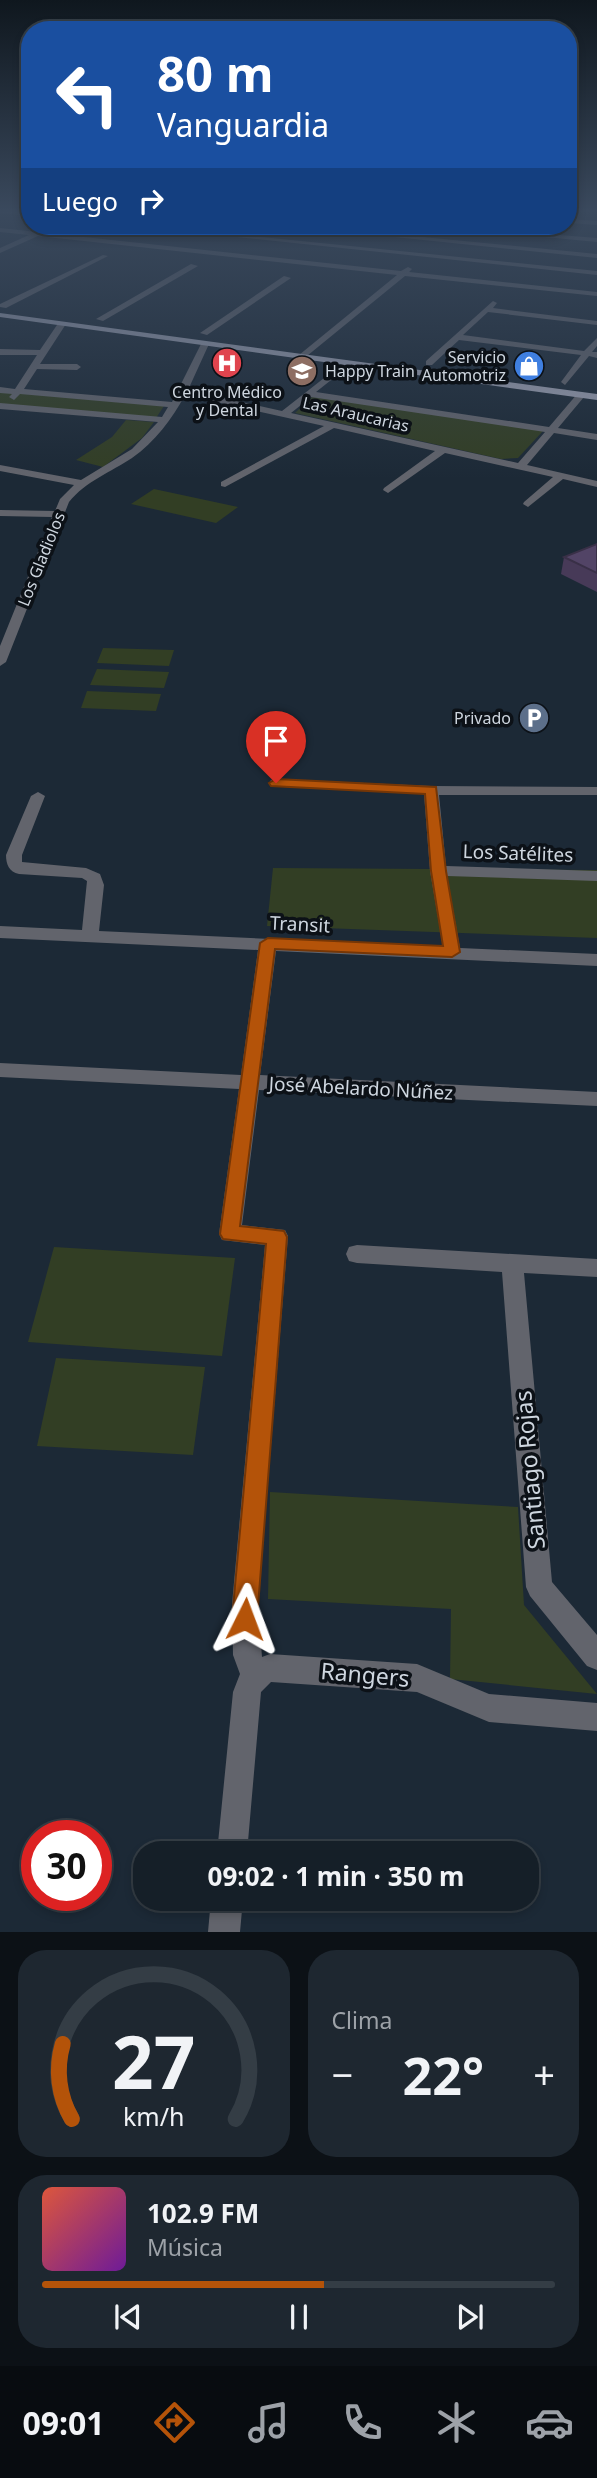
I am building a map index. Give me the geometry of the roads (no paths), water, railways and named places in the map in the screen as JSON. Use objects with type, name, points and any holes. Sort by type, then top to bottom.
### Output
[{"type":"main road","points":[[1,309],[100,319],[302,357],[597,397]]},
{"type":"main road","points":[[1,309],[62,324],[281,343]]},
{"type":"main road","points":[[293,345],[538,378]]},
{"type":"main road","points":[[551,380],[576,383]]},
{"type":"street","points":[[1,309],[20,299]]},
{"type":"street","points":[[100,319],[135,299]]},
{"type":"street","points":[[204,338],[258,299]]},
{"type":"street","points":[[302,357],[372,299]]},
{"type":"street","points":[[429,363],[489,306],[597,323]]},
{"type":"street","points":[[0,418],[4,406],[18,391],[62,324]]},
{"type":"street","points":[[456,337],[597,355]]},
{"type":"street","name":"Los Gladiolos","points":[[0,662],[6,630],[68,495],[135,451],[165,421],[204,338]]},
{"type":"street","points":[[565,382],[597,340]]},
{"type":"street","points":[[0,352],[43,353]]},
{"type":"street","points":[[284,414],[346,363]]},
{"type":"street","points":[[34,366],[76,367]]},
{"type":"street","points":[[0,390],[174,405]]},
{"type":"street","name":"Las Araucarias","points":[[181,391],[597,484]]},
{"type":"street","name":"Las Araucarias","points":[[309,394],[597,437]]},
{"type":"street","points":[[520,467],[581,395]]},
{"type":"street","points":[[4,406],[165,421]]},
{"type":"street","points":[[225,484],[332,425]]},
{"type":"street","points":[[388,490],[443,450]]},
{"type":"street","points":[[0,468],[83,484]]},
{"type":"street","points":[[528,504],[561,476]]},
{"type":"street","points":[[0,513],[58,514]]},
{"type":"street","points":[[276,783],[431,790],[597,791]]},
{"type":"street","points":[[431,790],[438,871],[452,952]]},
{"type":"street","points":[[38,796],[14,855],[14,863],[19,869],[86,873],[94,878],[96,885],[90,934]]},
{"type":"street","name":"Los Satélites","points":[[438,871],[597,876]]},
{"type":"street","name":"Transit","points":[[0,932],[90,934],[597,960]]},
{"type":"street","points":[[233,1841],[247,1692],[255,1676],[247,1655],[245,1604],[277,1237],[230,1234],[268,943]]},
{"type":"street","name":"José Abelardo Núñez","points":[[0,1070],[597,1099]]},
{"type":"street","points":[[357,1254],[597,1268]]},
{"type":"street","name":"Santiago Rojas","points":[[512,1263],[539,1587],[597,1656]]},
{"type":"street","name":"Rangers","points":[[255,1676],[270,1668],[417,1678],[489,1708],[597,1717]]},
{"type":"street","points":[[224,1932],[227,1911]]},
{"type":"place","name":"Centro Médico y Dental","points":[[227,363]]},
{"type":"place","name":"Servicio Automotriz","points":[[529,366]]},
{"type":"place","name":"Happy Train","points":[[302,371]]},
{"type":"place","name":"Privado","points":[[534,718]]}]
